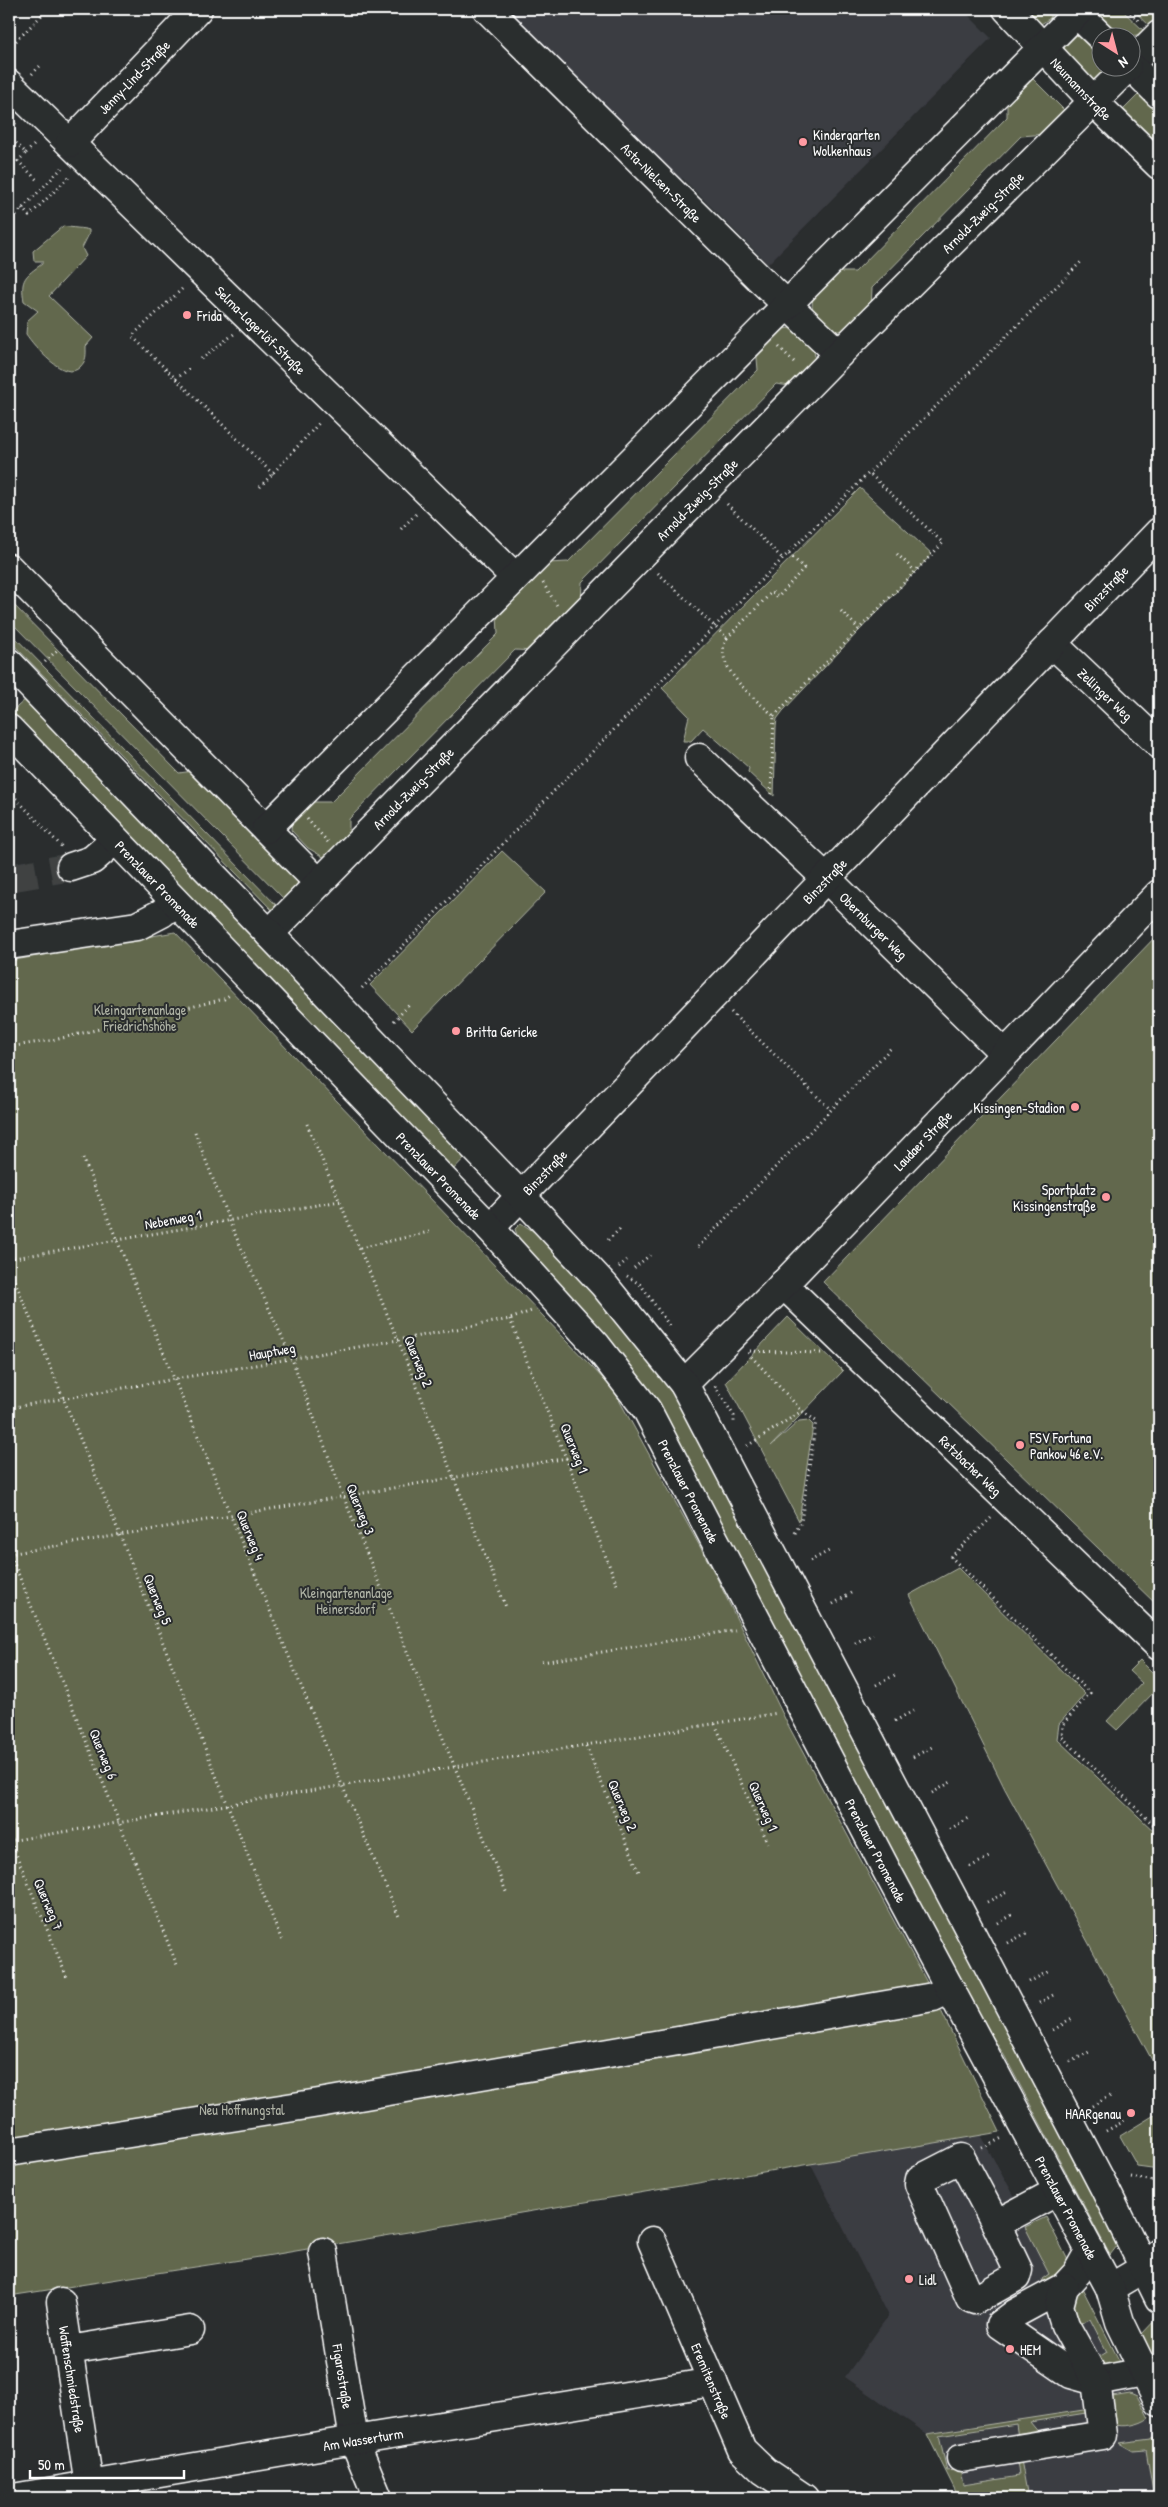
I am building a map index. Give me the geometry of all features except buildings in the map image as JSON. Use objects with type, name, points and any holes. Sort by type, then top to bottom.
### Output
[{"type":"street","name":"Jenny-Lind-Straße","points":[[67,154],[198,9]]},
{"type":"street","name":"Asta-Nielsen-Straße","points":[[487,9],[839,354]]},
{"type":"street","name":"Neumannstraße","points":[[1007,9],[1093,101],[1159,165]]},
{"type":"street","points":[[266,829],[528,578],[786,304],[1042,48],[1076,10],[1093,28]]},
{"type":"street","points":[[1140,46],[1150,29]]},
{"type":"street","points":[[1140,74],[1159,94]]},
{"type":"street","name":"Arnold-Zweig-Straße","points":[[269,934],[562,638],[839,354],[1117,78]]},
{"type":"street","name":"Selma-Lagerlöf-Straße","points":[[9,84],[67,154],[528,578]]},
{"type":"street","name":"Binzstraße","points":[[490,1228],[1159,532]]},
{"type":"street","points":[[9,568],[319,883]]},
{"type":"street","name":"Zellinger Weg","points":[[1052,643],[1159,744]]},
{"type":"street","points":[[9,663],[521,1196],[604,1285],[684,1384],[1152,2260],[1159,2298]]},
{"type":"street","name":"Prenzlauer Promenade","points":[[9,729],[490,1228],[597,1346],[647,1410],[784,1709],[950,1989],[1110,2288],[1120,2322],[1159,2402]]},
{"type":"street","name":"Obernburger Weg","points":[[699,758],[826,878],[1004,1053]]},
{"type":"street","points":[[75,866],[92,860],[115,840]]},
{"type":"street","name":"Laudaer Straße","points":[[684,1384],[1159,894]]},
{"type":"street","points":[[9,944],[136,926],[162,913],[175,902]]},
{"type":"street","name":"Retzbacher Weg","points":[[783,1284],[1159,1646]]},
{"type":"street","points":[[9,2152],[319,2103],[923,1999],[950,1989]]},
{"type":"street","points":[[961,2158],[996,2224],[1018,2270],[1016,2277],[976,2300],[970,2298],[919,2184],[920,2179],[961,2158]]},
{"type":"street","points":[[996,2224],[1058,2191]]},
{"type":"street","name":"Eremitenstraße","points":[[652,2241],[742,2450],[764,2471],[804,2498]]},
{"type":"street","points":[[1090,2250],[1078,2273],[1064,2287],[1016,2313],[1000,2325],[1070,2374],[1096,2381],[1144,2372]]},
{"type":"street","name":"Figarostraße","points":[[323,2252],[354,2440],[378,2498]]},
{"type":"street","points":[[1110,2288],[1152,2260]]},
{"type":"street","points":[[961,2458],[1103,2435],[1096,2381],[1065,2325],[1059,2306],[1064,2287]]},
{"type":"street","name":"Waffenschmiedstraße","points":[[61,2302],[89,2485]]},
{"type":"street","points":[[69,2350],[190,2330]]},
{"type":"street","name":"Am Wasserturm","points":[[13,2498],[713,2382]]},
{"type":"path","points":[[16,41],[48,9]]},
{"type":"path","points":[[1127,9],[1150,29]]},
{"type":"path","points":[[9,131],[18,121]]},
{"type":"path","points":[[9,136],[26,153]]},
{"type":"path","points":[[37,180],[18,161],[38,141]]},
{"type":"path","points":[[9,222],[43,186],[67,154]]},
{"type":"path","points":[[22,208],[29,216],[72,174]]},
{"type":"path","points":[[362,988],[714,627],[1083,260]]},
{"type":"path","points":[[182,289],[132,336],[273,474]]},
{"type":"path","points":[[200,359],[235,333]]},
{"type":"path","points":[[775,342],[801,369]]},
{"type":"path","points":[[176,379],[190,368]]},
{"type":"path","points":[[260,487],[323,419]]},
{"type":"path","points":[[770,827],[774,716],[943,543],[869,473]]},
{"type":"path","points":[[727,504],[783,559]]},
{"type":"path","points":[[402,529],[418,512]]},
{"type":"path","points":[[774,716],[732,675],[726,662],[724,643],[772,592],[778,597],[805,569],[789,554]]},
{"type":"path","points":[[897,554],[915,572]]},
{"type":"path","points":[[658,573],[727,638]]},
{"type":"path","points":[[528,578],[561,613]]},
{"type":"path","points":[[841,611],[859,629]]},
{"type":"path","points":[[45,662],[57,650]]},
{"type":"path","points":[[9,791],[75,866]]},
{"type":"path","points":[[306,818],[331,846]]},
{"type":"path","points":[[9,1047],[58,1039],[224,999],[235,990]]},
{"type":"path","points":[[394,1021],[410,1004]]},
{"type":"path","points":[[730,1011],[831,1110]]},
{"type":"path","points":[[698,1247],[891,1048]]},
{"type":"path","name":"Querweg 2","points":[[307,1124],[398,1340],[506,1607]]},
{"type":"path","name":"Querweg 3","points":[[195,1132],[229,1221],[292,1359],[344,1498],[507,1894]]},
{"type":"path","name":"Querweg 4","points":[[83,1158],[342,1785],[400,1919]]},
{"type":"path","name":"Nebenweg 1","points":[[9,1259],[340,1201]]},
{"type":"path","points":[[608,1240],[620,1229]]},
{"type":"path","points":[[360,1248],[429,1232]]},
{"type":"path","points":[[634,1268],[650,1255]]},
{"type":"path","name":"Querweg 5","points":[[9,1267],[62,1399],[120,1535],[282,1941]]},
{"type":"path","name":"Hauptweg","points":[[9,1408],[510,1319],[536,1308]]},
{"type":"path","name":"Querweg 1","points":[[510,1319],[618,1587]]},
{"type":"path","points":[[795,1533],[801,1522],[816,1422],[802,1411],[745,1350],[824,1353]]},
{"type":"path","points":[[712,1381],[734,1416],[734,1423]]},
{"type":"path","points":[[747,1446],[802,1411]]},
{"type":"path","points":[[9,1553],[344,1498],[567,1458]]},
{"type":"path","points":[[997,1512],[951,1557],[1090,1693],[1063,1724],[1062,1737],[1159,1830]]},
{"type":"path","points":[[810,1561],[829,1551]]},
{"type":"path","name":"Querweg 6","points":[[9,1553],[177,1965]]},
{"type":"path","points":[[833,1604],[851,1593]]},
{"type":"path","points":[[542,1662],[734,1629],[738,1637]]},
{"type":"path","points":[[855,1644],[872,1634]]},
{"type":"path","points":[[876,1685],[895,1675]]},
{"type":"path","points":[[9,1840],[586,1746],[715,1724],[784,1709]]},
{"type":"path","points":[[895,1721],[913,1711]]},
{"type":"path","name":"Querweg 1","points":[[715,1724],[768,1843]]},
{"type":"path","name":"Querweg 2","points":[[586,1746],[639,1872]]},
{"type":"path","points":[[913,1757],[932,1747]]},
{"type":"path","points":[[932,1792],[951,1782]]},
{"type":"path","points":[[950,1829],[969,1818]]},
{"type":"path","name":"Querweg 7","points":[[9,1840],[68,1980]]},
{"type":"path","points":[[970,1867],[989,1857]]},
{"type":"path","points":[[987,1902],[1007,1892]]},
{"type":"path","points":[[998,1922],[1014,1914]]},
{"type":"path","points":[[1008,1943],[1028,1932]]},
{"type":"path","points":[[1029,1982],[1049,1971]]},
{"type":"path","points":[[1040,2003],[1055,1994]]},
{"type":"path","points":[[1053,2030],[1074,2018]]},
{"type":"path","points":[[1070,2062],[1091,2051]]},
{"type":"path","points":[[1092,2106],[1114,2094]]},
{"type":"path","points":[[1106,2131],[1128,2119]]},
{"type":"path","points":[[1131,2177],[1159,2182]]},
{"type":"shaded area","points":[[506,9],[962,9],[991,38],[768,264],[682,178],[679,182]]},
{"type":"shaded area","points":[[980,2135],[1037,2236],[1070,2264],[1159,2438],[1159,2498],[959,2498],[927,2434],[845,2377],[888,2316],[810,2163]]},
{"type":"green space","points":[[1033,9],[1054,9],[1050,18],[1038,26],[1024,18]]},
{"type":"green space","points":[[1099,9],[1121,9],[1145,32],[1140,34],[1140,28],[1108,28],[1100,17]]},
{"type":"green space","points":[[1132,9],[1159,9],[1159,19],[1151,27]]},
{"type":"green space","points":[[1075,31],[1090,42],[1090,77],[1063,56],[1060,44]]},
{"type":"green space","points":[[1029,75],[1065,111],[1046,134],[1021,136],[872,288],[871,309],[846,331],[834,331],[813,312],[814,295],[820,285],[832,272],[855,272],[1007,117],[1007,99]]},
{"type":"green space","points":[[1142,91],[1159,108],[1159,147],[1120,113]]},
{"type":"green space","points":[[63,226],[89,230],[82,248],[86,256],[49,296],[93,338],[86,346],[84,362],[74,371],[58,367],[50,361],[26,334],[27,321],[38,311],[24,301],[23,283],[31,272],[42,264],[42,261],[34,261],[33,251]]},
{"type":"green space","points":[[782,329],[798,330],[814,346],[815,362],[790,386],[776,384],[582,582],[581,605],[535,651],[515,650],[349,819],[349,837],[325,858],[308,848],[291,830],[292,819],[311,802],[331,802],[498,634],[497,614],[548,563],[568,562],[758,370],[756,347]]},
{"type":"green space","points":[[860,488],[932,554],[777,719],[774,796],[748,772],[749,768],[703,728],[691,741],[683,741],[689,716],[662,688]]},
{"type":"green space","points":[[9,600],[179,773],[200,770],[298,878],[297,886],[289,904],[9,620]]},
{"type":"green space","points":[[9,631],[280,909],[271,909],[9,640]]},
{"type":"green space","points":[[26,699],[468,1154],[450,1173],[9,714]]},
{"type":"green space","points":[[502,851],[546,892],[412,1030],[370,985]]},
{"type":"green space","name":"Kleingartenanlage Heinersdorf","points":[[175,932],[613,1389],[714,1572],[787,1723],[930,1988],[1000,2132],[266,2256],[9,2296],[9,961]]},
{"type":"green space","name":"Kissingen-Stadion","points":[[1159,933],[1159,1607],[823,1282]]},
{"type":"green space","points":[[521,1223],[546,1240],[575,1269],[681,1398],[1121,2241],[1110,2255],[1004,2055],[978,2014],[655,1408],[521,1247],[515,1229]]},
{"type":"green space","points":[[788,1317],[843,1371],[771,1446],[799,1421],[808,1420],[813,1425],[799,1521],[726,1382]]},
{"type":"green space","points":[[958,1568],[1085,1694],[1059,1724],[1057,1739],[1159,1836],[1159,2073],[1005,1789],[909,1595]]},
{"type":"green space","points":[[1140,1660],[1159,1679],[1159,1687],[1117,1730],[1107,1721],[1142,1683],[1129,1671]]},
{"type":"green space","points":[[1159,1701],[1159,1736],[1155,1719]]},
{"type":"green space","points":[[1159,2114],[1159,2169],[1137,2166],[1120,2136]]},
{"type":"green space","points":[[1046,2217],[1070,2264],[1056,2280],[1044,2284],[1042,2279],[1049,2274],[1025,2227]]},
{"type":"green space","points":[[1081,2286],[1122,2366],[1099,2370],[1094,2360],[1107,2352],[1090,2319],[1077,2325],[1075,2321],[1074,2299]]},
{"type":"green space","points":[[1159,2316],[1159,2373],[1140,2336]]},
{"type":"green space","points":[[1130,2393],[1137,2396],[1149,2418],[1131,2425],[1121,2426],[1112,2424],[1100,2398]]},
{"type":"green space","points":[[1090,2409],[1100,2425],[1086,2413],[1030,2422],[1040,2434],[1018,2438],[1016,2424],[939,2436],[947,2471],[960,2469],[963,2485],[1019,2476],[1017,2461],[1021,2460],[1028,2498],[959,2498],[927,2434]]},
{"type":"green space","points":[[1159,2438],[1159,2498],[1154,2498],[1146,2450],[1133,2451],[1119,2443]]},
{"type":"tunnel","points":[[9,878],[71,867]]},
{"type":"place","name":"Kindergarten Wolkenhaus","points":[[803,142]]},
{"type":"place","name":"Frida","points":[[187,315]]},
{"type":"place","name":"Britta Gericke","points":[[456,1031]]},
{"type":"place","name":"Kissingen-Stadion","points":[[1075,1107]]},
{"type":"place","name":"Sportplatz Kissingenstraße","points":[[1106,1197]]},
{"type":"place","name":"FSV Fortuna Pankow 46 e.V.","points":[[1020,1445]]},
{"type":"place","name":"HAARgenau","points":[[1131,2113]]},
{"type":"place","name":"Lidl","points":[[909,2279]]},
{"type":"place","name":"HEM","points":[[1010,2349]]},
{"type":"park label","name":"Kleingartenanlage Friedrichshöhe","points":[[140,1018]]},
{"type":"park label","name":"Neu Hoffnungstal","points":[[242,2109]]}]
